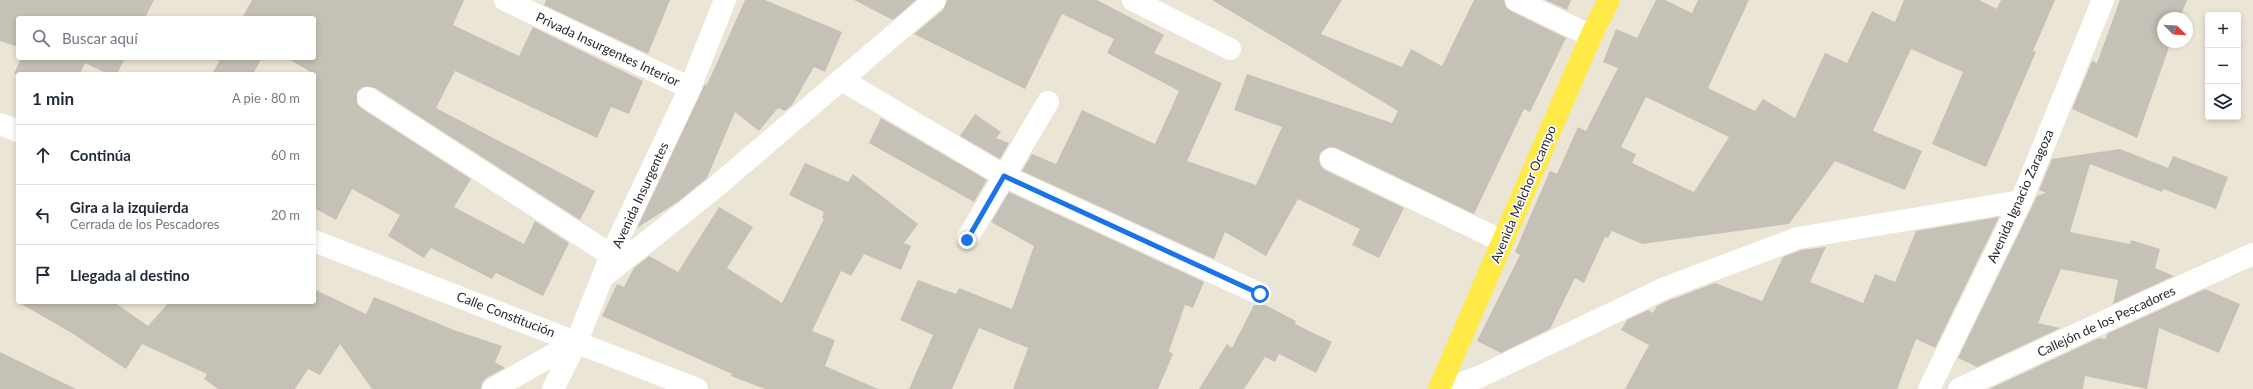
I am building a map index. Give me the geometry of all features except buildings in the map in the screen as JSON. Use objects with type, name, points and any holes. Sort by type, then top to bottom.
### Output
[{"type":"main road","name":"Avenida Melchor Ocampo","points":[[1439,389],[1592,36],[1610,0]]},
{"type":"street","name":"Privada Insurgentes Interior","points":[[505,0],[690,88]]},
{"type":"street","name":"Avenida Insurgentes","points":[[553,389],[577,342],[611,255],[690,88],[725,0]]},
{"type":"street","points":[[604,276],[712,190],[935,0]]},
{"type":"street","points":[[1133,0],[1230,50]]},
{"type":"street","points":[[1516,0],[1592,36]]},
{"type":"street","name":"Avenida Ignacio Zaragoza","points":[[1929,389],[2021,201],[2103,0]]},
{"type":"street","points":[[842,80],[1004,176],[1260,294]]},
{"type":"street","points":[[368,98],[611,255]]},
{"type":"street","points":[[967,240],[1048,102]]},
{"type":"street","points":[[0,124],[16,129]]},
{"type":"street","points":[[1331,159],[1502,241]]},
{"type":"street","points":[[1444,389],[1479,376],[1665,288],[1798,238],[2021,201]]},
{"type":"street","name":"Calle Constitución","points":[[316,242],[697,389]]},
{"type":"street","name":"Callejón de los Pescadores","points":[[1959,389],[2253,254]]},
{"type":"street","points":[[493,389],[577,342]]},
{"type":"route","points":[[967,240],[1004,176],[1260,294]]}]
